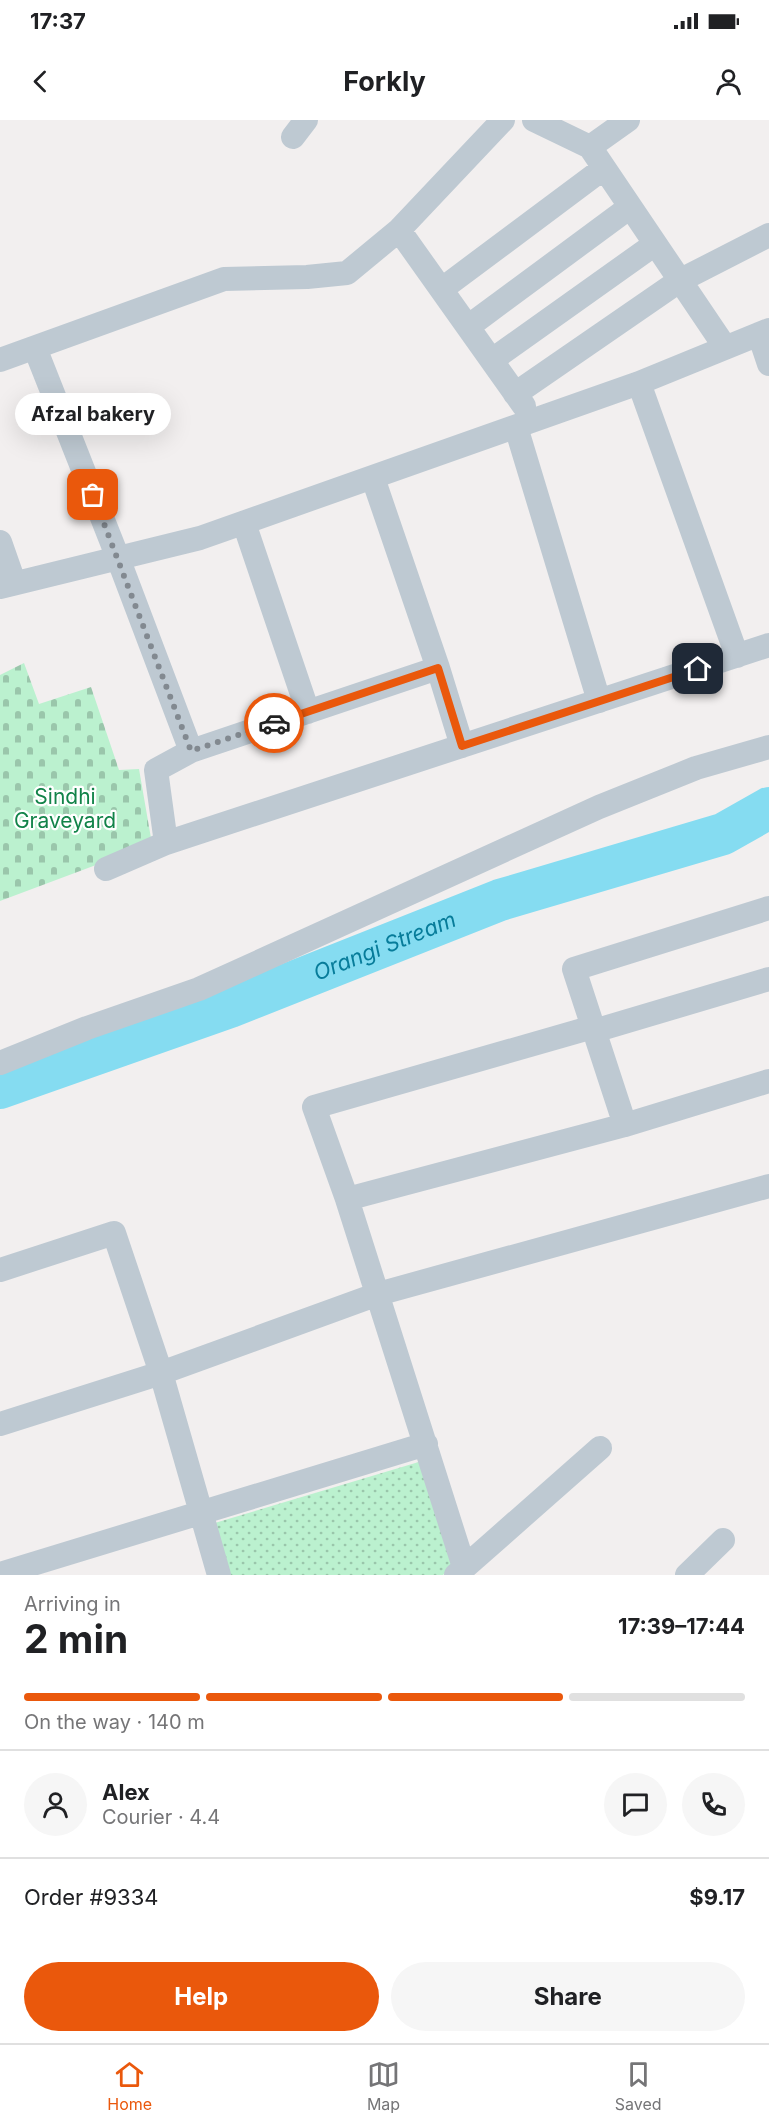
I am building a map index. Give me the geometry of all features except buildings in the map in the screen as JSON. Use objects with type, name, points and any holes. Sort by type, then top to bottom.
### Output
[{"type":"street","points":[[0,360],[224,279],[307,277],[347,273],[399,230],[503,120]]},
{"type":"street","points":[[534,120],[590,147],[725,347]]},
{"type":"street","points":[[590,147],[628,120]]},
{"type":"street","points":[[442,290],[604,168]]},
{"type":"street","points":[[469,326],[630,207]]},
{"type":"street","points":[[399,230],[515,394],[599,701]]},
{"type":"street","points":[[515,394],[679,281],[769,235]]},
{"type":"street","points":[[492,360],[655,244]]},
{"type":"street","points":[[0,542],[7,585],[200,538],[639,383],[764,332],[769,364]]},
{"type":"street","points":[[35,348],[191,751]]},
{"type":"street","points":[[639,383],[737,656]]},
{"type":"street","points":[[373,478],[438,668],[462,746]]},
{"type":"street","points":[[244,523],[308,712]]},
{"type":"street","points":[[106,869],[166,843],[769,645]]},
{"type":"street","points":[[166,843],[156,770],[191,751],[438,668]]},
{"type":"street","points":[[0,1063],[87,1028],[199,989],[599,807],[696,768],[769,747]]},
{"type":"street","points":[[625,1125],[574,969],[769,908]]},
{"type":"street","points":[[600,1448],[460,1571],[426,1444],[347,1199],[314,1107],[769,979]]},
{"type":"street","points":[[347,1199],[625,1125],[769,1081]]},
{"type":"street","points":[[0,1424],[161,1373],[378,1294],[769,1186]]},
{"type":"street","points":[[0,1270],[114,1233],[161,1373],[219,1575]]},
{"type":"street","points":[[0,1574],[426,1444]]},
{"type":"street","points":[[687,1575],[723,1540]]},
{"type":"green space","name":"Sindhi Graveyard","points":[[24,663],[39,704],[91,687],[119,770],[139,769],[152,844],[0,901],[0,675]]},
{"type":"green space","points":[[422,1461],[458,1560],[443,1575],[223,1575],[208,1525]]},
{"type":"waterway","name":"Orangi Stream","points":[[0,1088],[230,1007],[500,900],[723,834],[769,808]]},
{"type":"way so far","points":[[93,495],[191,751],[274,723]]},
{"type":"place","name":"Afzal bakery","points":[[93,495]]},
{"type":"route","points":[[274,723],[438,668],[462,746],[698,669]]}]
